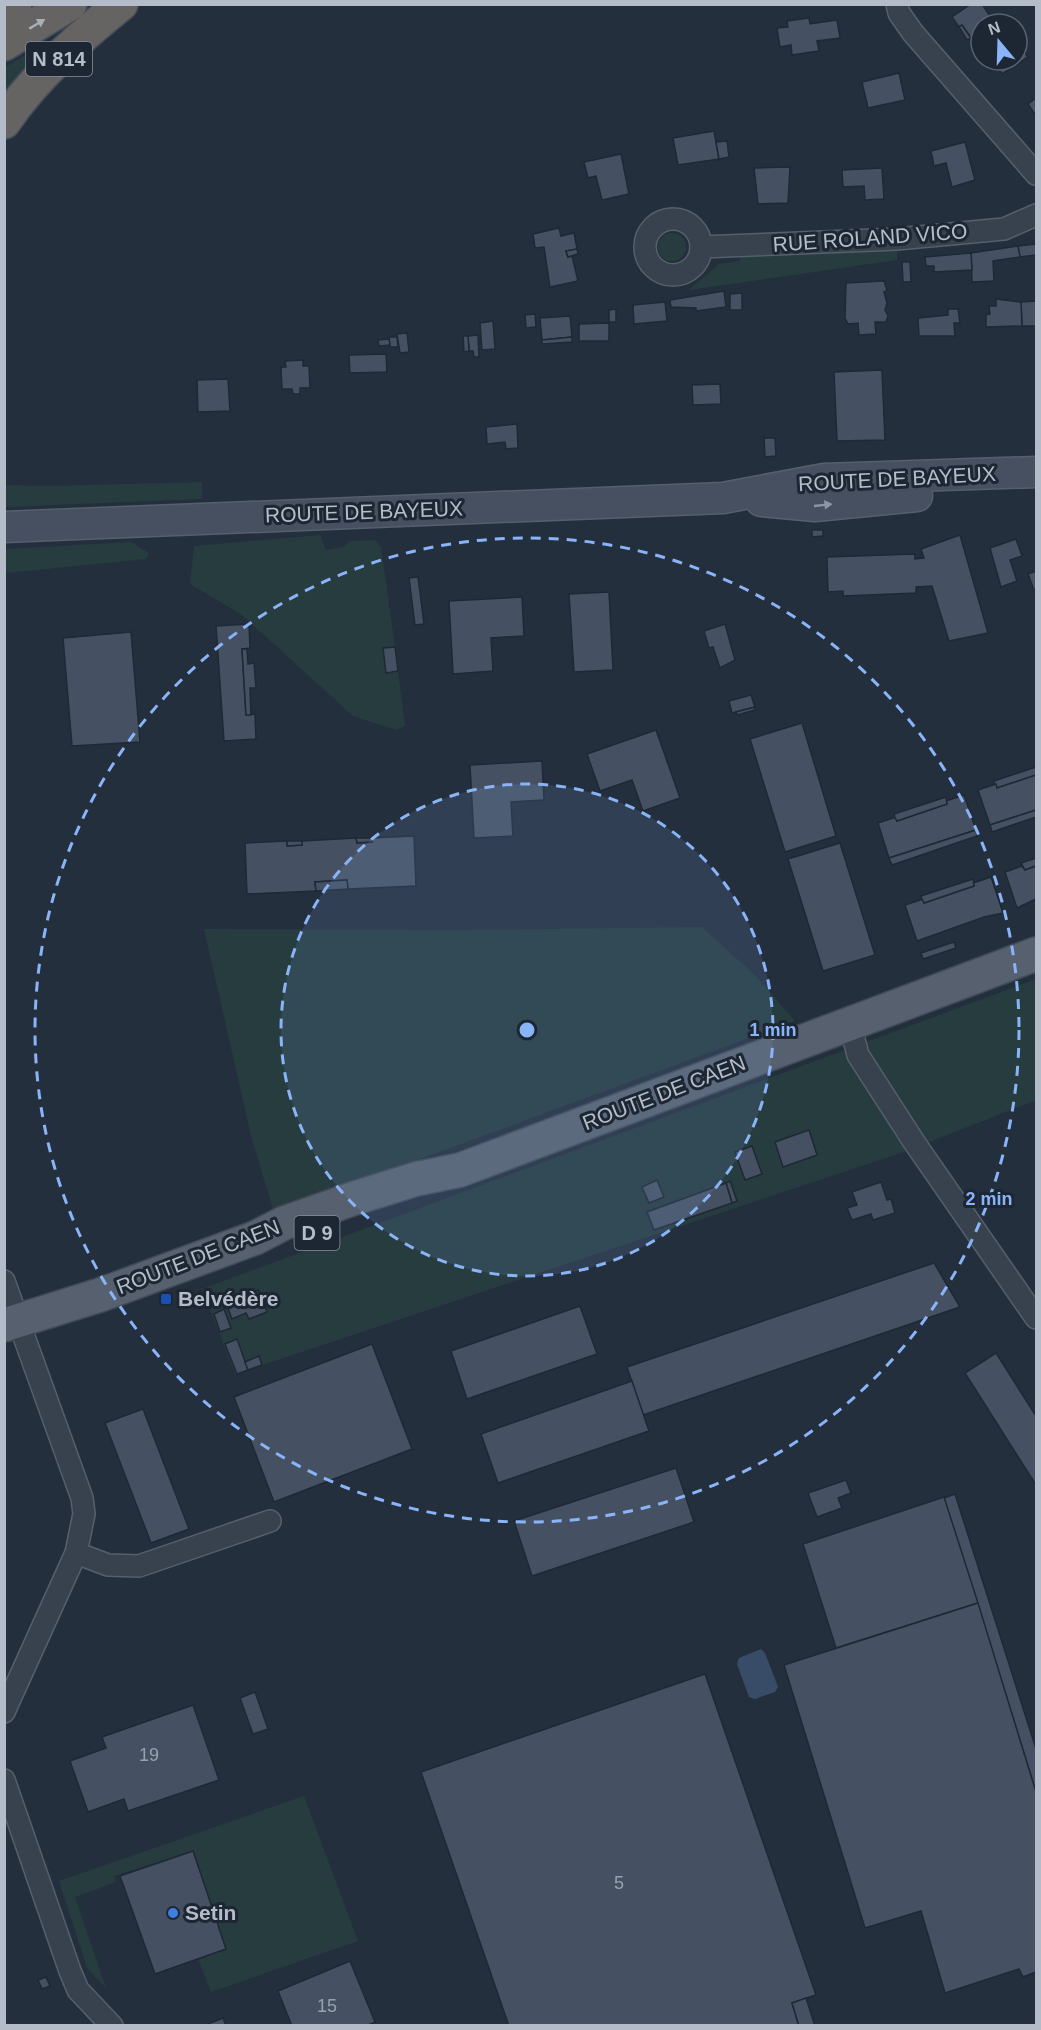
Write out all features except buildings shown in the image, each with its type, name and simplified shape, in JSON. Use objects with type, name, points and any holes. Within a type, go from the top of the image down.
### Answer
[{"type":"highway","points":[[4,10],[15,4]]},
{"type":"highway","points":[[4,44],[70,4]]},
{"type":"highway","name":"N 814","points":[[4,122],[28,92],[70,48],[122,4]]},
{"type":"main road","name":"ROUTE DE BAYEUX","points":[[723,498],[824,479],[1036,472]]},
{"type":"main road","name":"ROUTE DE BAYEUX","points":[[4,527],[723,498],[815,506],[885,497],[1036,492]]},
{"type":"main road","name":"ROUTE DE CAEN","points":[[13,1332],[57,1329],[363,1216],[421,1192],[460,1170],[1036,954]]},
{"type":"street","points":[[897,4],[899,13],[913,33],[1036,174]]},
{"type":"street","name":"RUE ROLAND VICO","points":[[701,247],[909,238],[1004,229],[1036,215]]},
{"type":"street","points":[[850,1024],[858,1055],[914,1142],[1028,1288],[1036,1318]]},
{"type":"street","points":[[4,1281],[13,1332],[82,1498],[84,1514],[76,1553],[4,1712]]},
{"type":"street","points":[[76,1553],[108,1565],[139,1566],[270,1521]]},
{"type":"street","points":[[4,1780],[78,1990],[112,2025]]},
{"type":"green space","points":[[41,46],[42,54],[5,91],[5,67]]},
{"type":"green space","points":[[672,233],[682,237],[686,247],[682,257],[672,261],[662,257],[658,247],[662,237]]},
{"type":"green space","points":[[897,248],[897,260],[689,290],[719,264],[740,261],[740,255]]},
{"type":"green space","points":[[202,482],[202,499],[5,507],[5,485]]},
{"type":"green space","points":[[320,535],[326,550],[344,547],[350,541],[375,540],[381,547],[395,647],[383,648],[387,673],[398,671],[405,726],[396,730],[353,716],[242,615],[190,584],[194,546]]},
{"type":"green space","points":[[131,542],[149,553],[146,559],[5,573],[5,549]]},
{"type":"green space","points":[[702,927],[755,975],[795,1021],[274,1213],[251,1136],[204,929],[457,930]]},
{"type":"green space","points":[[1036,979],[1036,1100],[904,1152],[235,1374],[202,1289]]},
{"type":"green space","points":[[304,1796],[358,1941],[211,1992],[198,1959],[226,1949],[192,1852],[114,1876],[116,1882],[75,1897],[106,1988],[87,1968],[59,1881]]},
{"type":"water","points":[[761,1649],[765,1653],[778,1687],[775,1692],[755,1699],[749,1697],[737,1664],[739,1658]]},
{"type":"place","name":"Belvédère","points":[[166,1299]]},
{"type":"place","name":"Setin","points":[[173,1913]]}]
